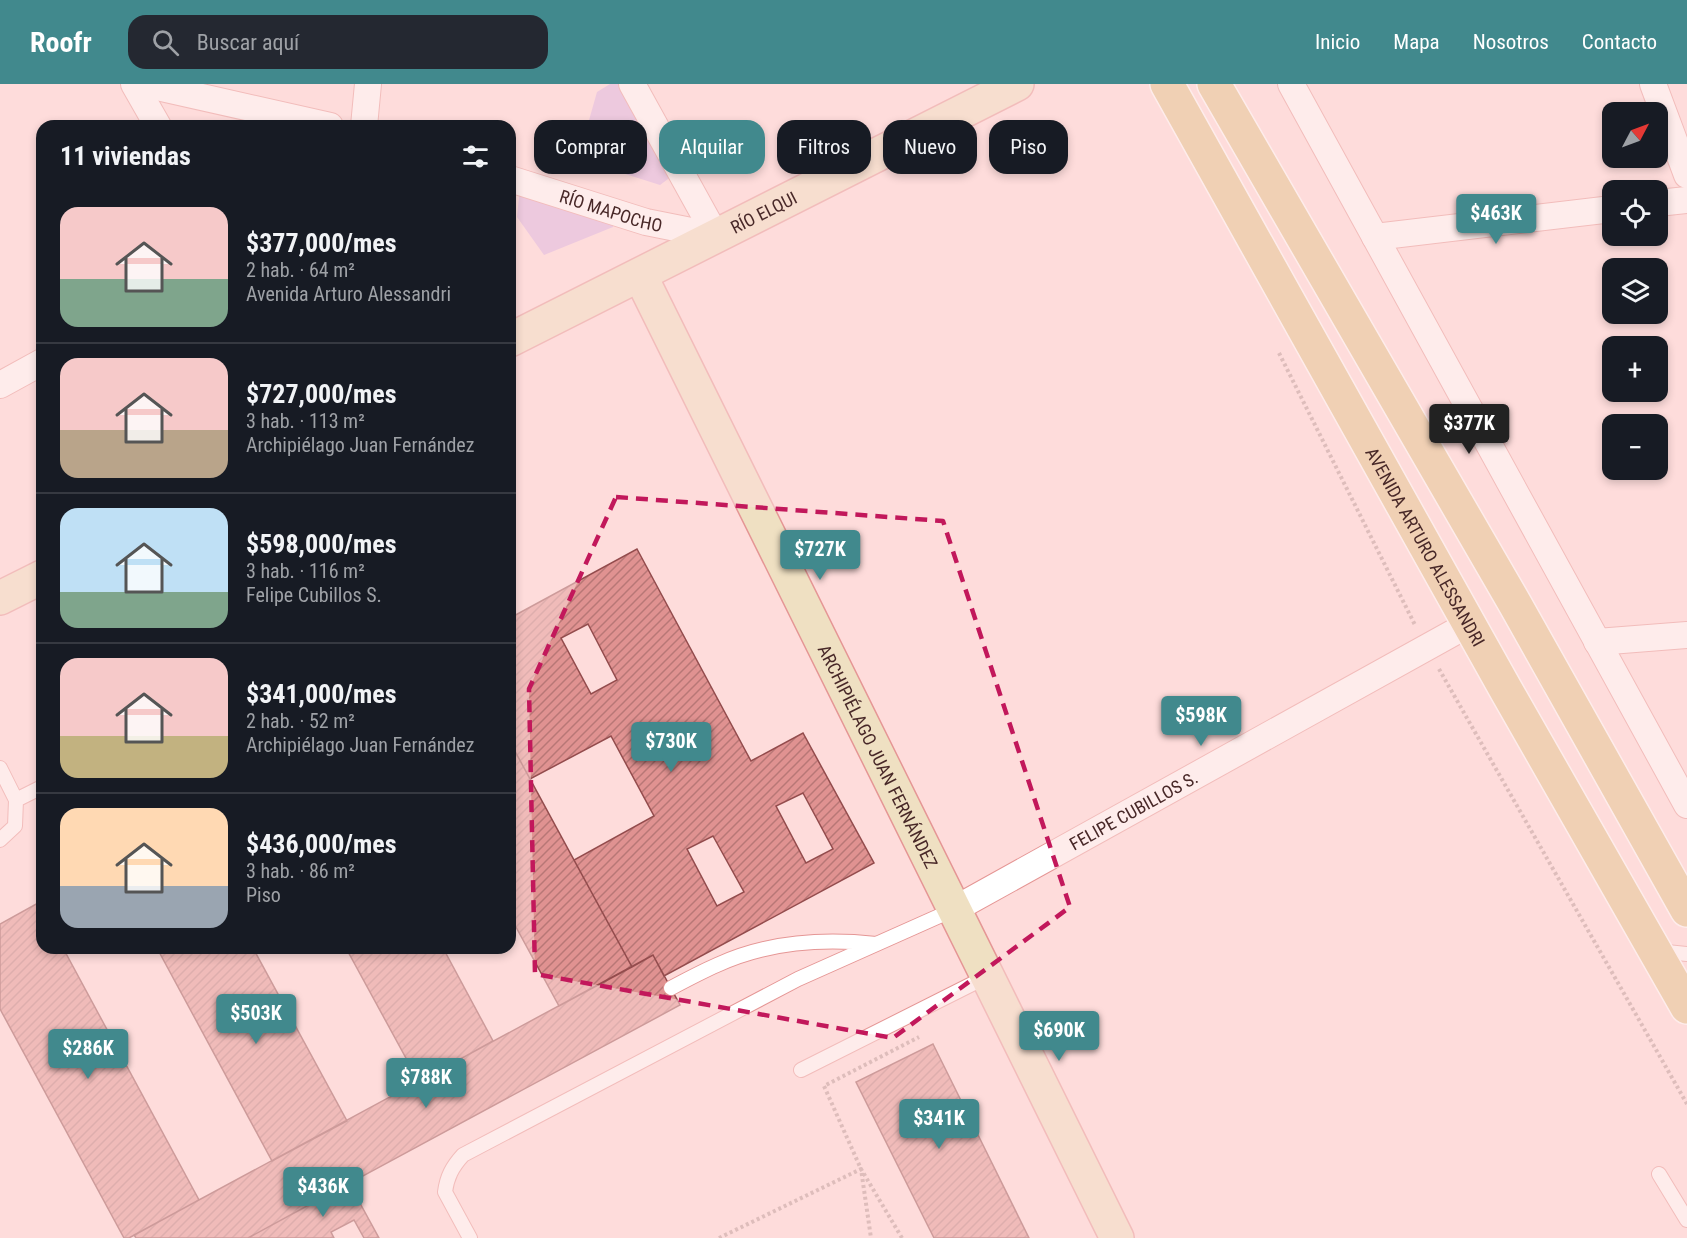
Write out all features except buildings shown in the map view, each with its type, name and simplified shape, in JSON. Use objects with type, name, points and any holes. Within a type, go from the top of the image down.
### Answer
[{"type":"main road","name":"AVENIDA ARTURO ALESSANDRI","points":[[1167,84],[1469,624],[1687,1007]]},
{"type":"main road","points":[[1214,84],[1515,604],[1687,910]]},
{"type":"street","points":[[134,84],[155,120]]},
{"type":"street","points":[[144,84],[303,120]]},
{"type":"street","points":[[365,120],[368,84]]},
{"type":"street","points":[[632,84],[716,236]]},
{"type":"street","name":"RÍO ELQUI","points":[[516,337],[1017,84]]},
{"type":"street","points":[[1291,84],[1687,805]]},
{"type":"street","points":[[1653,84],[1687,175]]},
{"type":"street","name":"RÍO MAPOCHO","points":[[516,182],[646,222],[716,236]]},
{"type":"street","points":[[1668,202],[1687,200]]},
{"type":"street","points":[[1375,237],[1602,210]]},
{"type":"street","name":"ARCHIPIÉLAGO JUAN FERNÁNDEZ","points":[[640,275],[1117,1238]]},
{"type":"street","points":[[0,385],[36,365]]},
{"type":"street","points":[[0,598],[36,580]]},
{"type":"street","name":"FELIPE CUBILLOS S.","points":[[955,909],[1469,624]]},
{"type":"street","points":[[1597,642],[1687,635]]},
{"type":"lane","points":[[0,768],[16,800],[15,826],[0,840]]},
{"type":"lane","points":[[16,800],[36,790]]},
{"type":"lane","points":[[470,1238],[445,1192],[449,1173],[463,1155],[798,979],[955,909]]},
{"type":"lane","points":[[671,988],[717,964],[767,948],[821,940],[876,944]]},
{"type":"lane","points":[[1655,951],[1687,954]]},
{"type":"lane","points":[[801,1070],[988,976]]},
{"type":"lane","points":[[1659,1174],[1687,1220]]},
{"type":"path","points":[[1277,349],[1426,646],[1687,1104]]},
{"type":"path","points":[[902,1238],[861,1169],[824,1086],[938,1027],[928,1006]]},
{"type":"path","points":[[719,1238],[861,1169]]},
{"type":"path","points":[[861,1169],[871,1238]]},
{"type":"highlighted area","points":[[616,497],[943,521],[1070,907],[893,1038],[535,974],[529,689]]},
{"type":"shaded area","points":[[610,84],[624,84],[643,120],[589,120],[597,92]]},
{"type":"shaded area","points":[[647,128],[659,151],[659,174],[671,174],[672,176],[660,185],[625,174],[647,174]]},
{"type":"shaded area","points":[[520,188],[615,218],[613,227],[544,255],[517,217]]}]
